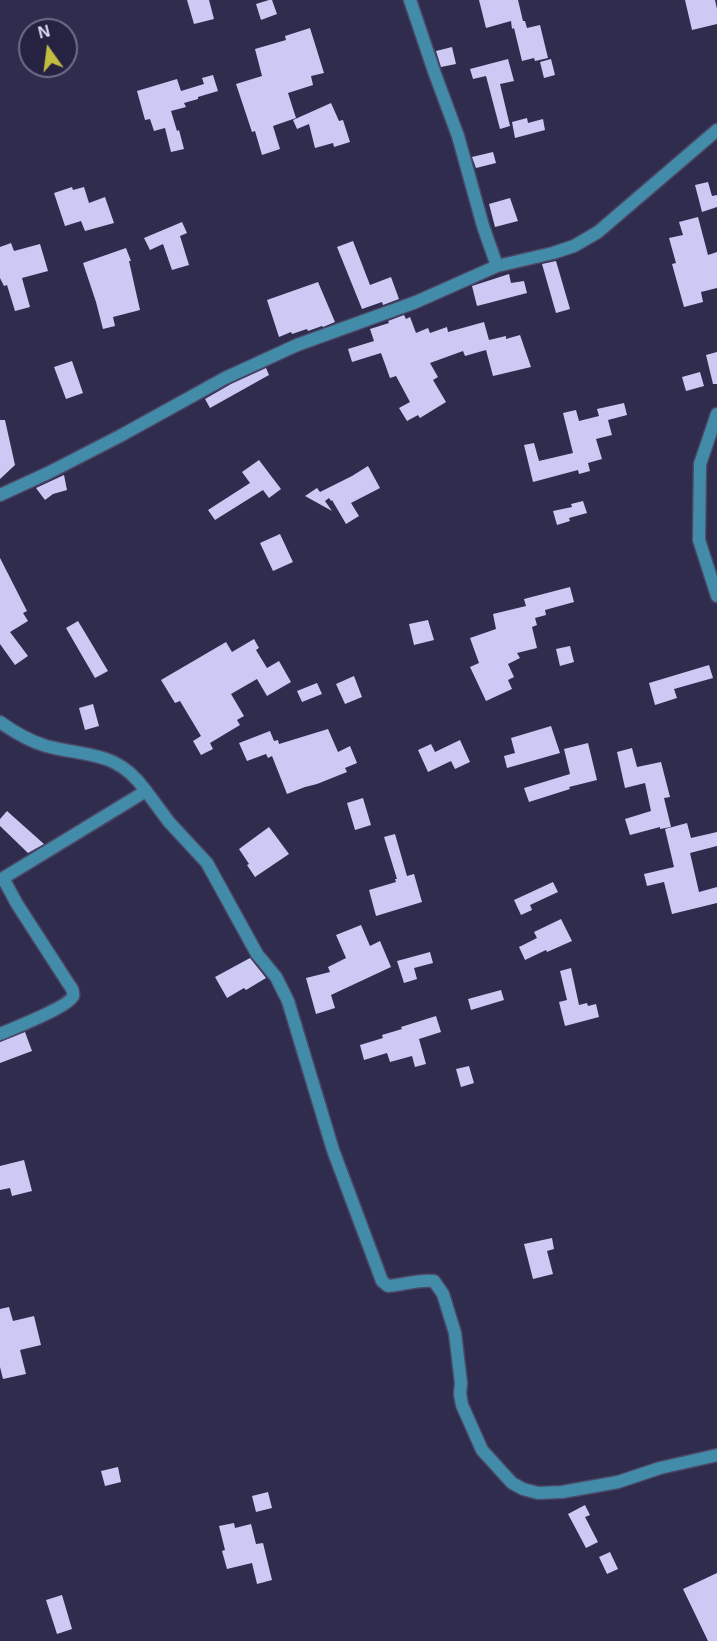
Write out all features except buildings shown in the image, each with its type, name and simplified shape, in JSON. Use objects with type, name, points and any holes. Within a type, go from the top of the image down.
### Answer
[{"type":"street","points":[[410,0],[458,136],[483,226],[497,266]]},
{"type":"street","points":[[0,495],[120,436],[225,378],[297,345],[416,302],[497,266],[574,246],[598,232],[717,130]]},
{"type":"street","points":[[717,414],[700,464],[699,540],[717,596]]},
{"type":"street","points":[[0,722],[27,739],[45,746],[108,759],[128,771],[137,779],[169,822],[207,863],[257,954],[276,977],[288,1001],[333,1150],[382,1281],[388,1286],[400,1286],[422,1280],[434,1281],[443,1294],[455,1333],[462,1405],[482,1450],[512,1483],[538,1493],[562,1492],[618,1482],[660,1468],[717,1455]]},
{"type":"street","points":[[0,1035],[59,1008],[72,999],[73,994],[1,879],[146,791]]}]
